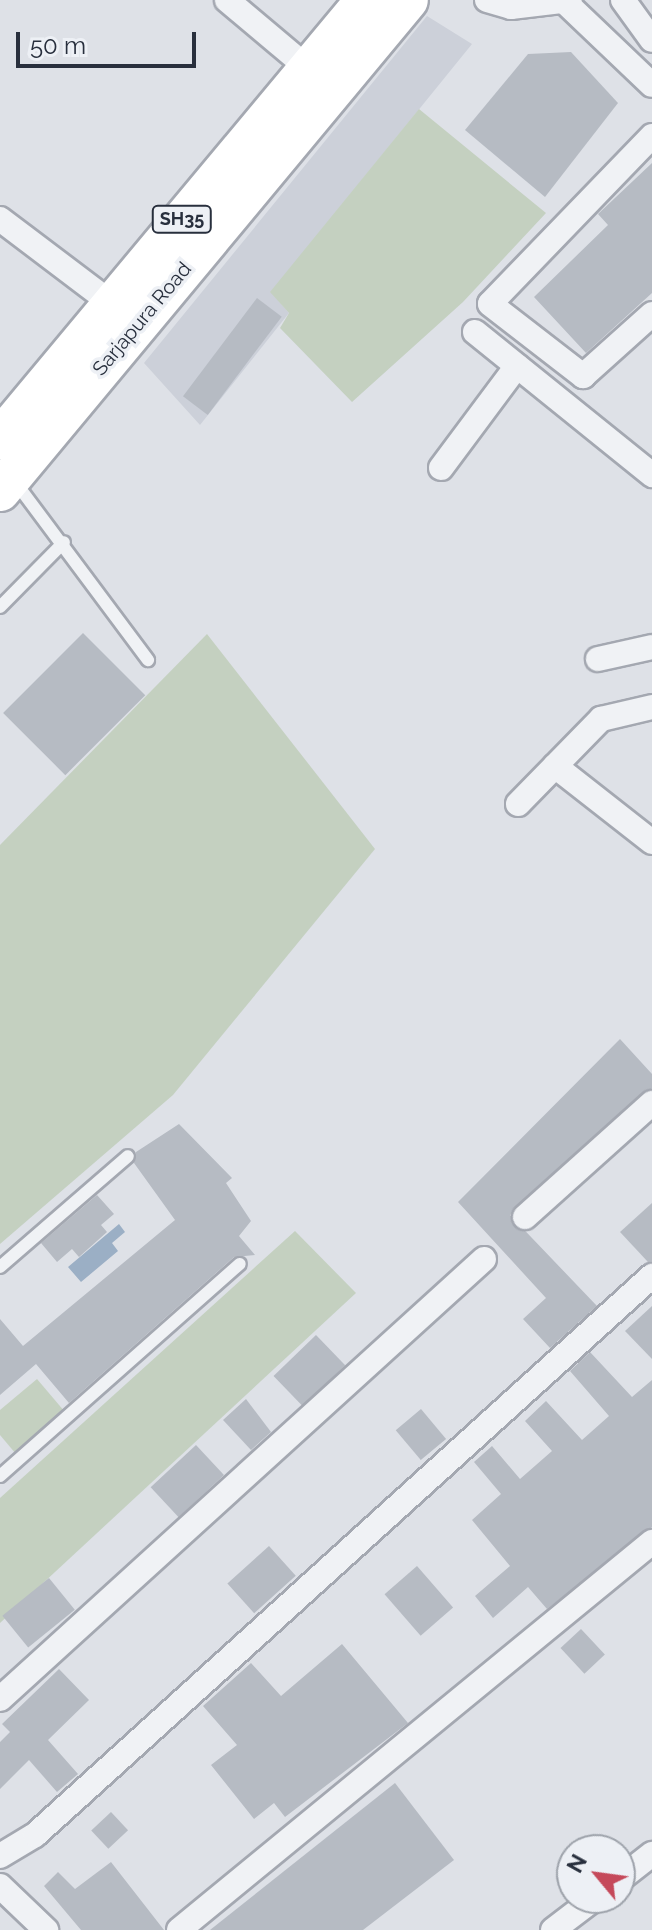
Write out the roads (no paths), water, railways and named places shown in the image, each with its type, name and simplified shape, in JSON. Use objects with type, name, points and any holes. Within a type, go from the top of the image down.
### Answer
[{"type":"main road","name":"Sarjapura Road","points":[[0,439],[366,0]]},
{"type":"main road","name":"Sarjapura Road","points":[[6,484],[408,0]]},
{"type":"street","points":[[227,0],[309,69]]},
{"type":"street","points":[[487,0],[568,2],[652,85]]},
{"type":"street","points":[[623,0],[652,40]]},
{"type":"street","points":[[650,143],[490,304],[583,376],[652,314]]},
{"type":"street","points":[[0,219],[111,303]]},
{"type":"street","points":[[475,332],[652,475]]},
{"type":"street","points":[[441,468],[517,366]]},
{"type":"street","points":[[598,659],[652,647]]},
{"type":"street","points":[[518,804],[601,719],[652,707]]},
{"type":"street","points":[[555,766],[652,842]]},
{"type":"street","points":[[525,1217],[652,1103]]},
{"type":"street","points":[[0,1699],[484,1259]]},
{"type":"street","points":[[0,1856],[35,1835],[652,1276]]},
{"type":"street","points":[[179,1930],[652,1542]]},
{"type":"street","points":[[636,1866],[652,1854]]},
{"type":"street","points":[[0,1886],[46,1930]]},
{"type":"street","points":[[553,1930],[574,1914]]},
{"type":"lane","points":[[6,484],[64,542],[148,660]]},
{"type":"lane","points":[[0,607],[64,542]]},
{"type":"lane","points":[[0,1267],[128,1156]]},
{"type":"lane","points":[[0,1476],[240,1264]]},
{"type":"water","points":[[119,1224],[125,1232],[112,1243],[118,1251],[81,1282],[68,1267]]}]
